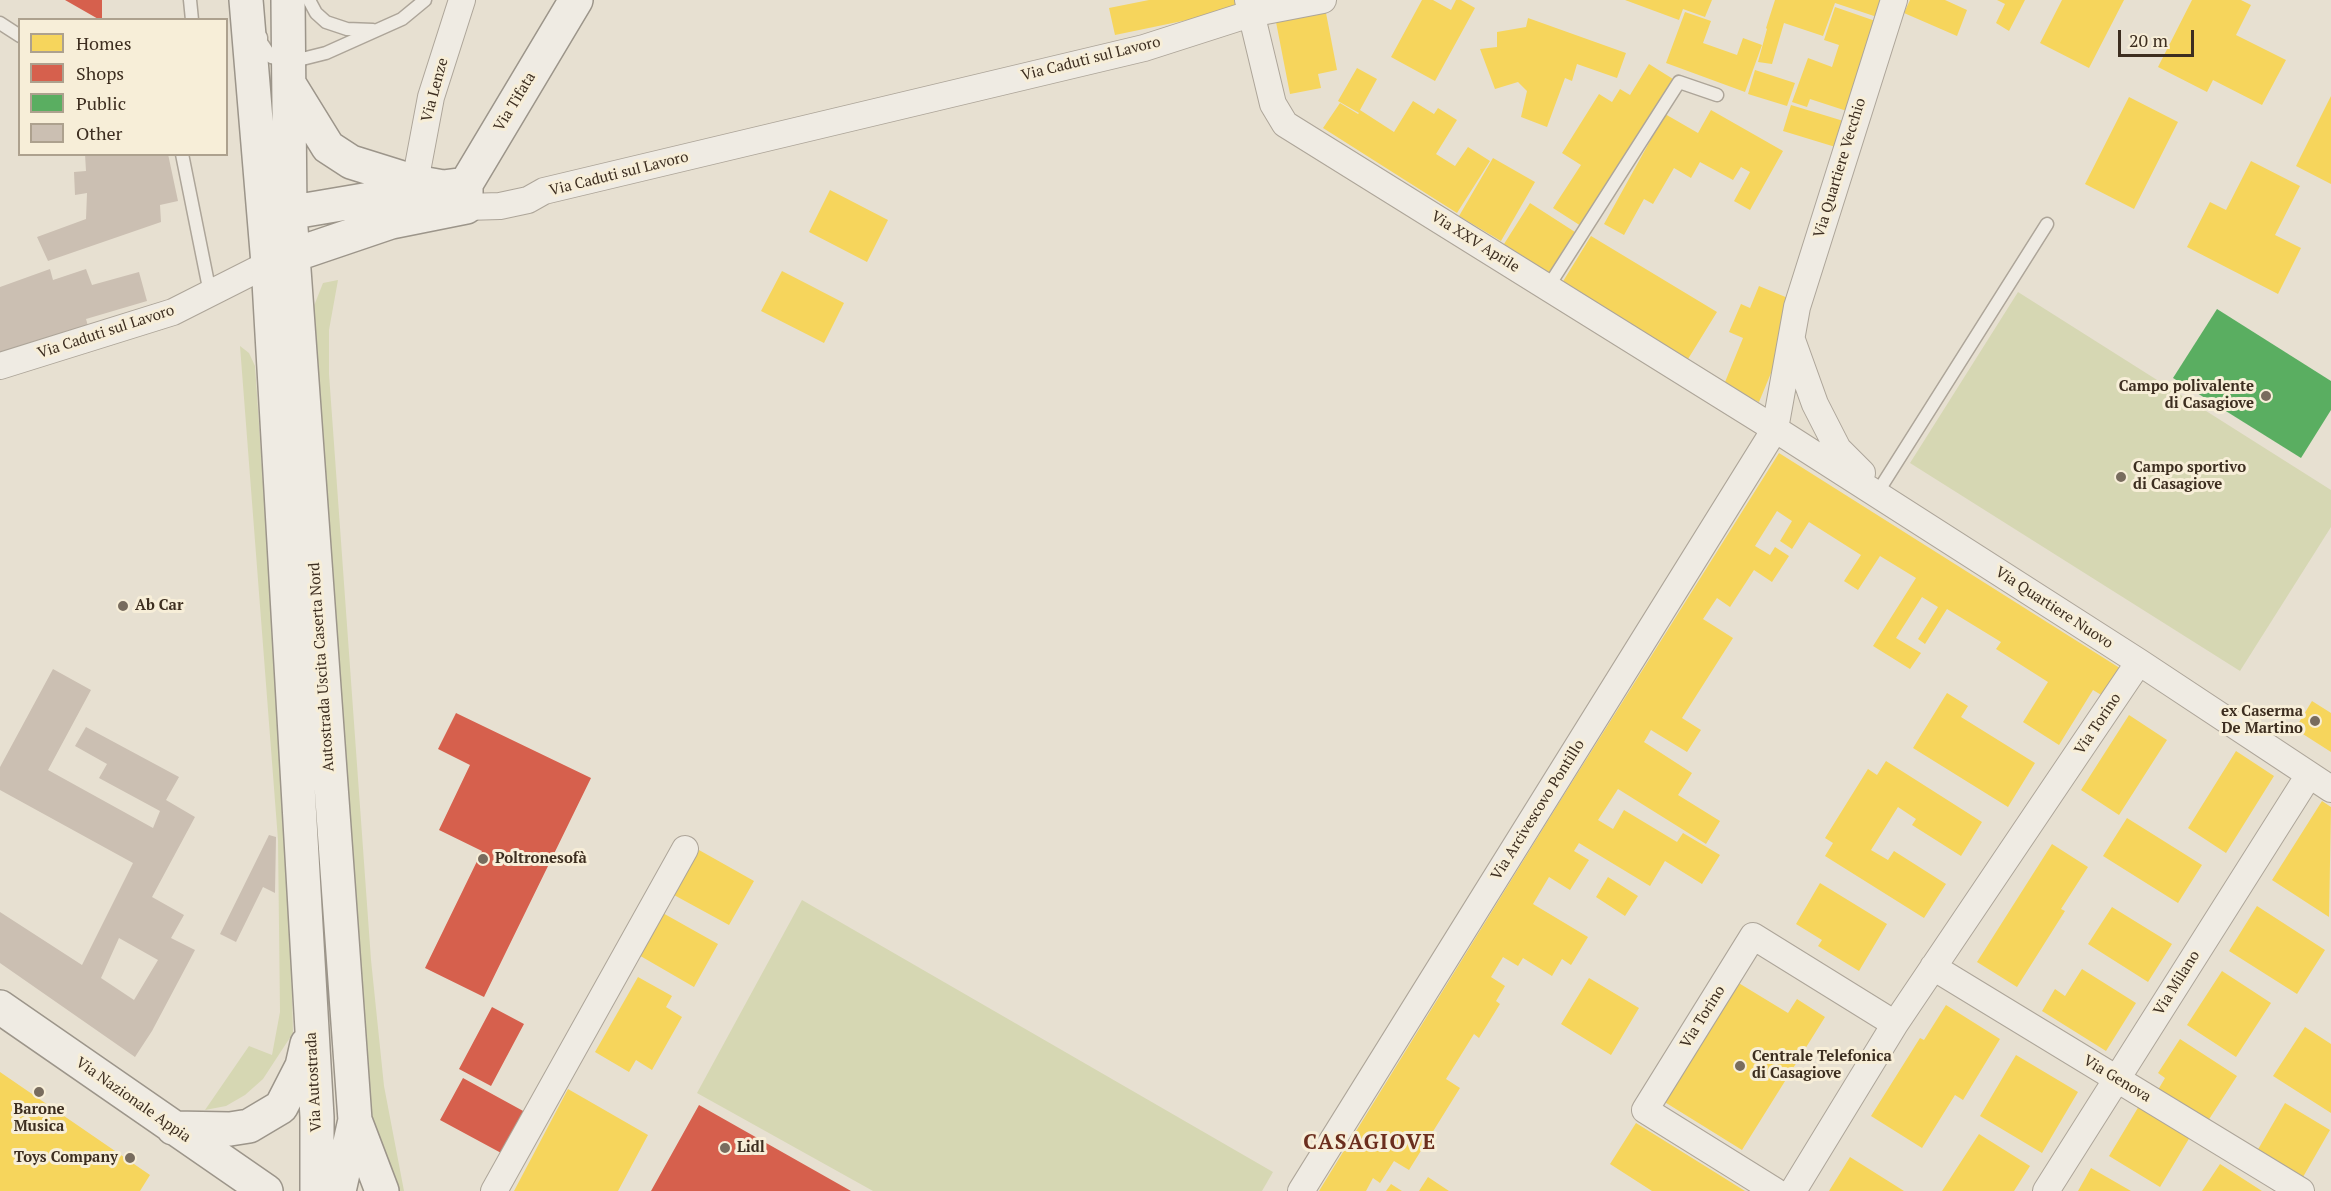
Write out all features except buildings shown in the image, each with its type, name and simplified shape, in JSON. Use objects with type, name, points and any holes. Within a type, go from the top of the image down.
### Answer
[{"type":"main road","name":"Autostrada Uscita Caserta Nord","points":[[288,0],[290,74],[280,233],[312,1024]]},
{"type":"main road","name":"Via Tifata","points":[[428,197],[576,0]]},
{"type":"main road","points":[[253,11],[252,78],[263,95],[270,203],[280,233],[428,197]]},
{"type":"main road","name":"Autostrada Uscita Caserta Nord","points":[[290,74],[328,147],[351,162],[428,197]]},
{"type":"main road","name":"Via Caduti sul Lavoro","points":[[280,233],[324,245],[428,197]]},
{"type":"main road","name":"Autostrada Uscita Caserta Nord","points":[[280,233],[355,1120]]},
{"type":"main road","name":"Via Nazionale Appia","points":[[0,1007],[266,1191]]},
{"type":"main road","name":"Via Autostrada","points":[[173,1128],[230,1129],[249,1126],[281,1107],[302,1066],[312,1024]]},
{"type":"main road","name":"Via Autostrada","points":[[312,1024],[317,1117],[317,1191]]},
{"type":"main road","points":[[339,1191],[355,1120]]},
{"type":"main road","points":[[355,1120],[382,1191]]},
{"type":"street","name":"Via Lenze","points":[[428,197],[431,97],[462,0]]},
{"type":"street","name":"Via Caduti sul Lavoro","points":[[428,197],[500,206],[528,200],[544,191],[1144,48],[1249,7],[1323,0]]},
{"type":"street","name":"Via Quartiere Vecchio","points":[[1775,429],[1797,307],[1894,0]]},
{"type":"street","name":"Via XXV Aprile","points":[[1249,7],[1272,104],[1285,123],[1775,429]]},
{"type":"street","name":"Via Caduti sul Lavoro","points":[[0,366],[173,312],[210,293],[280,233]]},
{"type":"street","points":[[1791,338],[1815,404],[1838,449],[1887,499]]},
{"type":"street","name":"Via Quartiere Nuovo","points":[[1775,429],[2139,662],[2331,789]]},
{"type":"street","name":"Via Arcivescovo Pontillo","points":[[1301,1191],[1775,429]]},
{"type":"street","name":"Via Torino","points":[[1792,1191],[1895,1024],[2139,662]]},
{"type":"street","name":"Via Milano","points":[[2046,1191],[2309,775]]},
{"type":"street","points":[[494,1191],[685,849]]},
{"type":"street","name":"Via Torino","points":[[1775,1191],[1645,1110],[1753,936],[1895,1024]]},
{"type":"street","name":"Via Genova","points":[[1933,967],[2301,1191]]},
{"type":"lane","points":[[190,0],[192,18]]},
{"type":"lane","points":[[309,0],[316,13],[326,22],[347,29],[377,31]]},
{"type":"lane","points":[[253,11],[261,42],[271,57],[290,74],[326,53],[402,19],[424,0]]},
{"type":"lane","points":[[0,23],[18,35]]},
{"type":"lane","points":[[1548,287],[1679,82],[1717,96]]},
{"type":"lane","points":[[182,156],[210,293]]},
{"type":"lane","points":[[1887,499],[2047,224]]},
{"type":"green space","points":[[338,280],[329,330],[329,374],[371,960],[384,1086],[404,1191],[391,1191],[369,1112],[308,321],[323,283]]},
{"type":"green space","name":"Campo sportivo di Casagiove","points":[[2018,292],[2331,490],[2331,527],[2240,671],[1910,463]]},
{"type":"green space","points":[[240,346],[249,353],[255,366],[288,843],[293,1033],[263,1079],[245,1095],[226,1106],[205,1110],[249,1046],[272,1055],[280,1012],[278,840]]},
{"type":"green space","points":[[802,900],[1273,1172],[1262,1191],[873,1191],[697,1093]]},
{"type":"place","name":"Campo polivalente di Casagiove","points":[[2266,396]]},
{"type":"place","name":"Campo sportivo di Casagiove","points":[[2121,477]]},
{"type":"place","name":"Ab Car","points":[[123,606]]},
{"type":"place","name":"ex Caserma De Martino","points":[[2315,721]]},
{"type":"place","name":"Poltronesofà","points":[[483,859]]},
{"type":"place","name":"Centrale Telefonica di Casagiove","points":[[1740,1066]]},
{"type":"place","name":"Barone Musica","points":[[39,1092]]},
{"type":"place","name":"Lidl","points":[[725,1148]]},
{"type":"place","name":"Toys Company","points":[[130,1158]]},
{"type":"district","name":"CASAGIOVE","points":[[1370,1143]]}]
